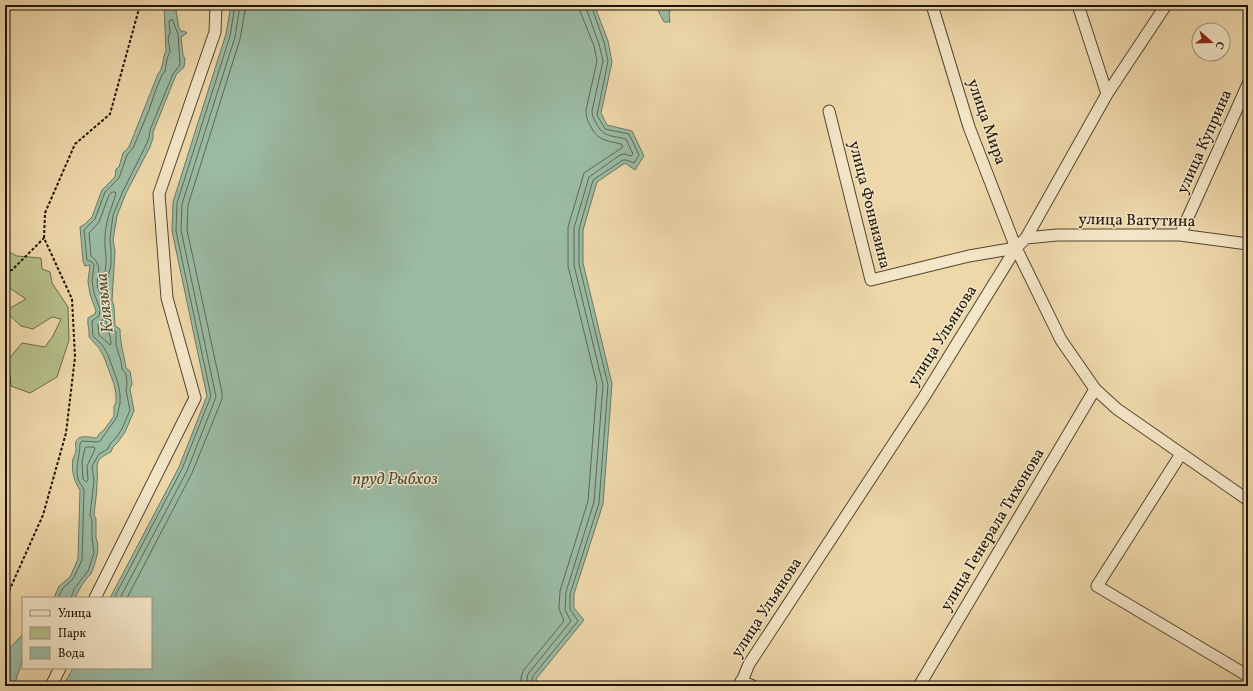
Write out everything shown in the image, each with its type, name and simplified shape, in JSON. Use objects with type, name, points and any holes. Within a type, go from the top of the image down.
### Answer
[{"type":"street","points":[[96,597],[195,398],[166,298],[159,194],[215,32],[216,5]]},
{"type":"street","name":"улица Мира","points":[[932,5],[969,127],[1016,248],[1061,340],[1095,389],[1117,409],[1248,500]]},
{"type":"street","points":[[1078,5],[1107,94]]},
{"type":"street","name":"улица Ульянова","points":[[740,683],[749,664],[924,397],[1016,248],[1026,238],[1107,94],[1166,5]]},
{"type":"street","name":"улица Куприна","points":[[1180,235],[1248,84]]},
{"type":"street","name":"улица Фонвизина","points":[[829,111],[870,280],[969,256],[1016,248]]},
{"type":"street","name":"улица Ватутина","points":[[1026,238],[1058,235],[1180,235],[1248,244]]},
{"type":"street","name":"улица Генерала Тихонова","points":[[918,686],[1095,389]]},
{"type":"street","points":[[1181,454],[1097,586],[1248,676]]},
{"type":"street","points":[[51,686],[60,669]]},
{"type":"street","points":[[740,683],[753,686]]},
{"type":"path","points":[[5,600],[43,515],[66,433],[75,357],[72,299],[44,238],[45,214],[75,144],[110,114],[140,5]]},
{"type":"path","points":[[5,271],[12,270],[44,238]]},
{"type":"green space","points":[[5,211],[8,215],[7,251],[17,256],[41,258],[42,269],[50,272],[52,283],[68,307],[69,340],[57,377],[30,393],[11,386],[8,360],[22,343],[45,347],[53,336],[61,319],[52,317],[33,329],[21,326],[5,311],[26,299],[5,285]]},
{"type":"water","name":"Клязьма","points":[[164,5],[175,5],[179,28],[181,31],[187,33],[181,37],[183,55],[185,59],[184,67],[176,75],[153,132],[150,147],[126,193],[117,216],[113,240],[115,251],[112,301],[114,306],[115,326],[120,329],[121,344],[126,368],[130,371],[132,384],[130,389],[134,411],[125,432],[113,447],[111,452],[101,458],[97,464],[97,491],[94,515],[96,519],[98,551],[91,574],[86,579],[76,597],[54,597],[59,586],[70,577],[78,559],[80,490],[76,483],[72,467],[76,451],[76,442],[77,439],[81,437],[97,438],[114,416],[114,407],[116,402],[114,384],[104,357],[99,348],[89,337],[88,318],[95,314],[96,311],[90,294],[88,281],[90,265],[85,266],[83,261],[80,227],[92,217],[102,190],[115,177],[116,169],[119,167],[123,153],[129,147],[161,69],[166,51]]},
{"type":"water","name":"пруд Рыбхоз","points":[[231,5],[593,5],[595,7],[608,41],[612,62],[601,113],[607,125],[632,131],[644,156],[635,170],[625,163],[597,182],[583,230],[583,263],[612,384],[603,504],[574,594],[574,608],[584,620],[536,679],[538,686],[63,686],[72,669],[152,669],[152,597],[111,597],[179,467],[207,396],[172,231],[173,202],[226,34]]},
{"type":"water","points":[[655,5],[670,5],[670,22],[664,22]]},
{"type":"water","points":[[22,635],[22,661],[14,686],[5,686],[5,653]]}]
